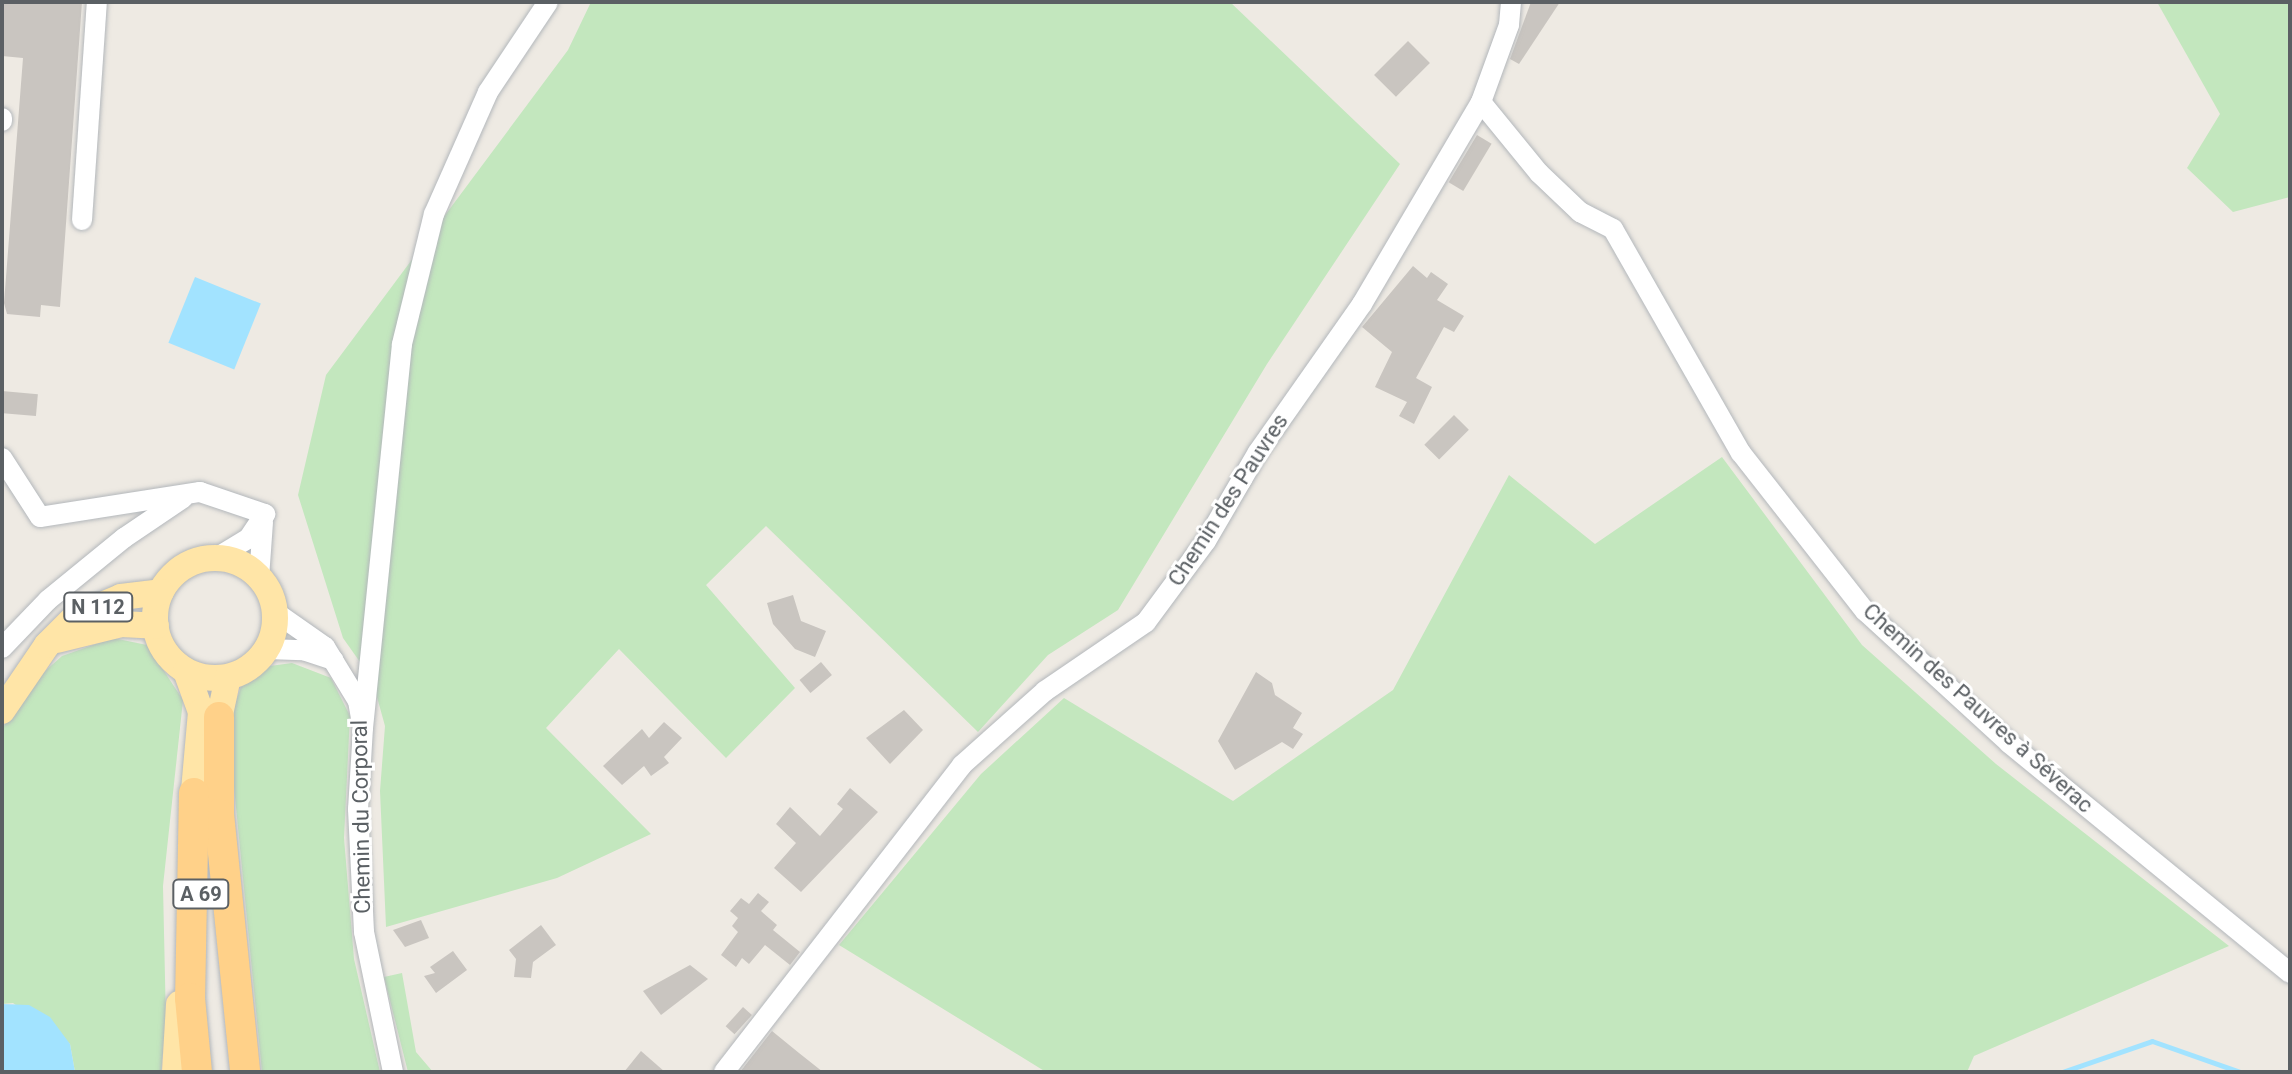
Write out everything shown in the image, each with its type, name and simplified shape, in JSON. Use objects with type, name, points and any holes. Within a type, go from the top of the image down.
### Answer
[{"type":"highway","points":[[219,717],[219,814],[245,1072]]},
{"type":"highway","name":"A 69","points":[[194,793],[190,998],[197,1072]]},
{"type":"main road","points":[[186,671],[228,677],[250,667],[267,649],[275,612],[259,578],[235,562],[216,558],[184,567],[161,592],[156,626],[169,657],[186,671],[201,712],[194,793]]},
{"type":"main road","name":"N 112","points":[[2,711],[47,645],[76,616],[121,597],[161,592]]},
{"type":"main road","name":"N 112","points":[[47,645],[121,624],[156,626]]},
{"type":"main road","points":[[219,717],[228,677]]},
{"type":"main road","name":"A 69","points":[[210,1072],[200,908],[206,800],[219,717]]},
{"type":"main road","name":"A 69","points":[[175,1072],[181,913],[194,793]]},
{"type":"street","points":[[82,220],[97,2]]},
{"type":"street","points":[[363,728],[402,344],[434,214],[488,92],[548,2]]},
{"type":"street","name":"Chemin des Pauvres","points":[[724,1072],[962,765],[1045,691],[1146,622],[1206,541],[1258,452],[1362,304],[1481,102],[1509,25],[1511,2]]},
{"type":"street","name":"Chemin des Pauvres à Séverac","points":[[1481,102],[1539,173],[1580,212],[1613,229],[1741,453],[1865,611],[2009,743],[2290,973]]},
{"type":"street","points":[[2,458],[40,517],[200,492],[265,514]]},
{"type":"street","points":[[2,648],[81,573],[189,494]]},
{"type":"street","points":[[216,558],[248,539],[265,514]]},
{"type":"street","points":[[259,578],[258,542],[265,514]]},
{"type":"street","name":"Chemin du Corporal","points":[[275,612],[310,632],[336,661],[358,701],[363,728],[359,883],[369,971],[393,1072]]},
{"type":"street","points":[[267,649],[303,650],[336,661]]},
{"type":"green space","points":[[591,2],[1230,2],[1400,164],[1267,364],[1118,610],[1048,655],[978,732],[766,526],[706,585],[795,688],[726,758],[619,649],[546,728],[651,834],[557,878],[386,927],[380,791],[385,726],[372,679],[343,638],[298,495],[326,375],[568,50]]},
{"type":"green space","points":[[2157,2],[2290,2],[2290,197],[2233,212],[2187,168],[2220,114]]},
{"type":"green space","points":[[1722,457],[1862,645],[1996,764],[2229,946],[1974,1056],[1967,1072],[1046,1072],[839,945],[981,774],[1064,698],[1233,801],[1393,690],[1509,475],[1595,544]]},
{"type":"green space","points":[[113,638],[147,645],[183,700],[163,886],[166,1023],[161,1072],[75,1072],[70,1044],[13,1003],[2,1004],[2,729],[34,681],[62,656]]},
{"type":"green space","points":[[292,663],[331,678],[350,716],[344,838],[354,959],[380,1072],[262,1072],[234,787],[230,785],[234,707],[241,687],[270,666]]},
{"type":"green space","points":[[402,973],[416,1052],[433,1072],[408,1072],[384,977]]},
{"type":"water","points":[[195,277],[261,304],[234,369],[168,343]]},
{"type":"water","points":[[2,1004],[29,1005],[50,1017],[70,1044],[75,1072],[2,1072]]},
{"type":"building","points":[[2,2],[82,2],[60,307],[41,305],[40,317],[7,314],[4,303],[23,58],[2,56]]},
{"type":"building","points":[[1531,2],[1560,2],[1519,64],[1510,59]]},
{"type":"building","points":[[1408,41],[1430,63],[1396,97],[1374,75]]},
{"type":"building","points":[[1477,135],[1492,144],[1463,191],[1449,182]]},
{"type":"building","points":[[1413,266],[1427,278],[1431,272],[1448,284],[1437,300],[1464,316],[1454,332],[1444,327],[1416,378],[1432,387],[1414,424],[1399,416],[1407,402],[1375,387],[1392,352],[1362,327]]},
{"type":"building","points":[[2,391],[38,394],[36,416],[2,413]]},
{"type":"building","points":[[1454,415],[1469,430],[1439,460],[1424,445]]},
{"type":"building","points":[[793,595],[801,621],[826,631],[815,657],[795,649],[773,624],[767,603]]},
{"type":"building","points":[[821,662],[832,675],[810,693],[800,680]]},
{"type":"building","points":[[1256,672],[1272,683],[1275,695],[1302,713],[1293,728],[1303,734],[1293,749],[1282,742],[1235,770],[1218,741]]},
{"type":"building","points":[[904,710],[923,730],[890,764],[866,738]]},
{"type":"building","points":[[664,722],[682,738],[664,757],[669,763],[651,776],[644,766],[622,785],[603,766],[642,729],[649,738]]},
{"type":"building","points":[[850,788],[878,812],[801,892],[774,868],[796,843],[776,824],[790,807],[820,836],[843,809],[837,804]]},
{"type":"building","points":[[758,893],[769,902],[761,911],[777,925],[773,930],[800,952],[790,965],[765,945],[749,964],[742,958],[736,967],[721,955],[738,932],[732,926],[738,918],[730,911],[741,898],[749,904]]},
{"type":"building","points":[[421,920],[429,938],[405,947],[393,930]]},
{"type":"building","points":[[541,925],[556,945],[533,962],[531,978],[514,977],[516,959],[509,950]]},
{"type":"building","points":[[453,951],[467,970],[436,993],[424,976],[435,973],[430,967]]},
{"type":"building","points":[[690,965],[708,979],[661,1015],[643,991]]},
{"type":"building","points":[[743,1007],[752,1015],[735,1034],[726,1026]]},
{"type":"building","points":[[772,1031],[799,1053],[823,1072],[740,1072]]},
{"type":"building","points":[[641,1051],[665,1072],[624,1072]]},
{"type":"waterway","points":[[2062,1072],[2152,1041],[2240,1072]]}]
